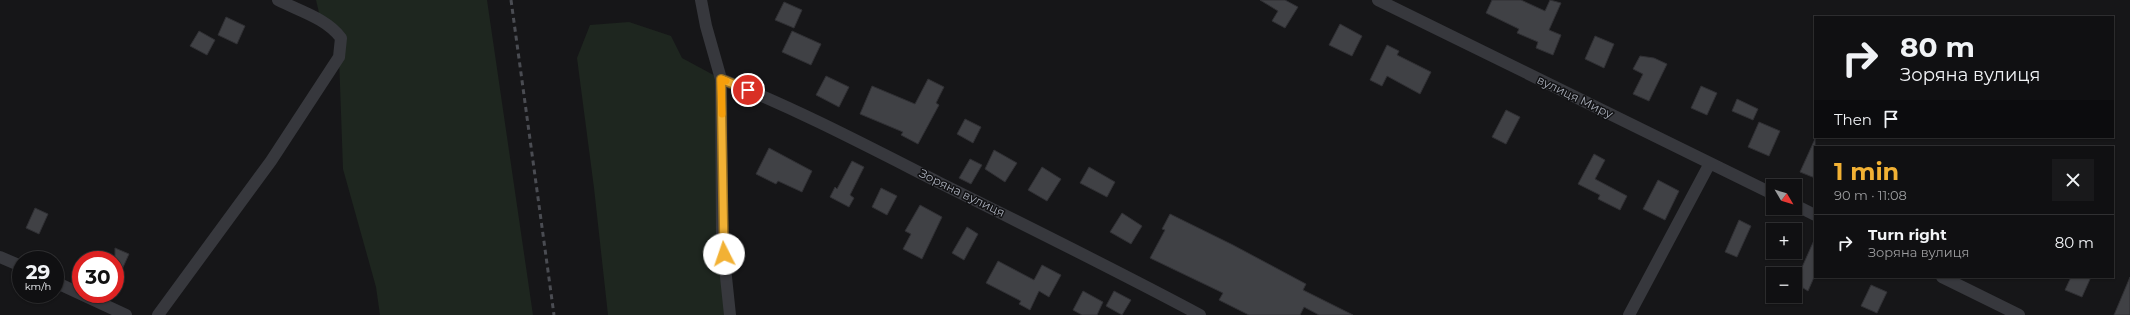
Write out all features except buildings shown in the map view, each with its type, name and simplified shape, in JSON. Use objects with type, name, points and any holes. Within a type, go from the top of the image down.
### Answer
[{"type":"street","points":[[158,315],[271,161],[339,57],[341,38],[334,29],[321,20],[278,0]]},
{"type":"street","points":[[702,0],[706,26],[721,79],[722,239],[730,315]]},
{"type":"street","name":"вулиця Миру","points":[[1378,0],[1766,191]]},
{"type":"street","name":"Зоряна вулиця","points":[[721,79],[775,100],[837,130],[1125,274],[1200,315]]},
{"type":"street","points":[[1628,315],[1710,163]]},
{"type":"street","points":[[1802,208],[1814,214]]},
{"type":"street","points":[[0,256],[12,262]]},
{"type":"street","points":[[1944,278],[2019,315]]},
{"type":"street","points":[[64,286],[126,315]]},
{"type":"shaded area","points":[[316,0],[487,0],[533,315],[380,315],[376,287],[343,169],[339,57],[341,38],[321,21]]},
{"type":"shaded area","points":[[629,22],[671,36],[682,58],[721,79],[730,315],[608,315],[594,188],[577,58],[590,25]]},
{"type":"railway","points":[[511,0],[554,315]]},
{"type":"slow traffic","points":[[722,114],[721,79],[726,81]]},
{"type":"route","points":[[724,254],[722,239],[721,79],[748,90]]}]
